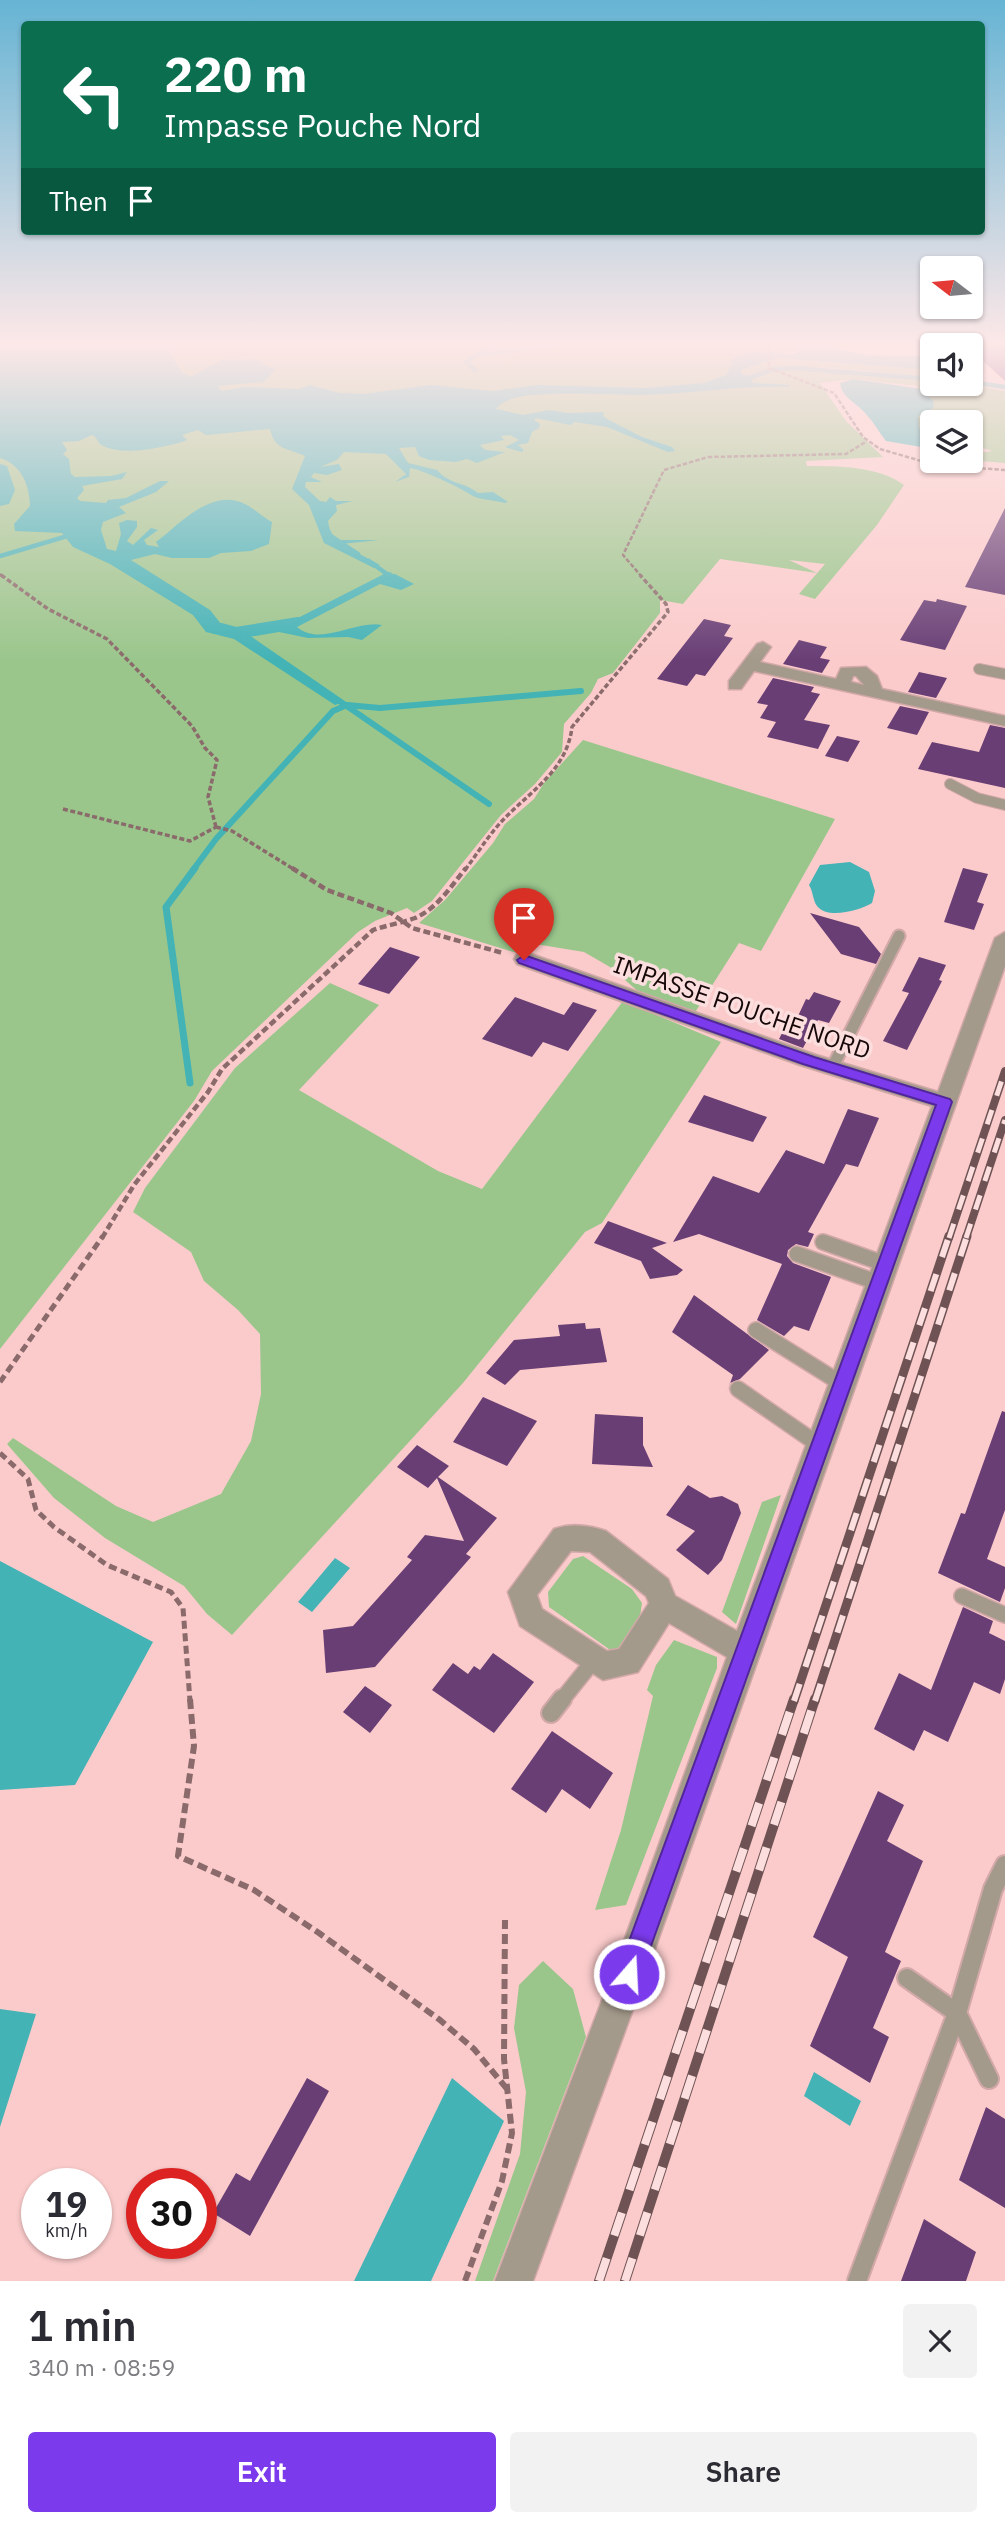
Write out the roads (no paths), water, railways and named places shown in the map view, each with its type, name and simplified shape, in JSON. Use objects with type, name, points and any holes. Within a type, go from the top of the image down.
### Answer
[{"type":"street","points":[[735,685],[763,648]]},
{"type":"street","points":[[750,665],[1005,721]]},
{"type":"street","points":[[514,2281],[629,1974],[1005,938]]},
{"type":"street","name":"IMPASSE POUCHE NORD","points":[[524,960],[832,1068],[945,1102]]},
{"type":"street","points":[[664,1605],[628,1662],[603,1666],[530,1617],[522,1592],[564,1538],[596,1541],[658,1588],[664,1605],[744,1651]]},
{"type":"lane","points":[[979,668],[1005,674]]},
{"type":"lane","points":[[950,784],[977,798],[1005,805]]},
{"type":"lane","points":[[832,1068],[900,936]]},
{"type":"lane","points":[[823,1242],[882,1273]]},
{"type":"lane","points":[[797,1254],[882,1273]]},
{"type":"lane","points":[[756,1330],[842,1384]]},
{"type":"lane","points":[[738,1389],[819,1445]]},
{"type":"lane","points":[[962,1596],[1005,1615]]},
{"type":"lane","points":[[551,1713],[594,1660]]},
{"type":"lane","points":[[857,2281],[957,2013],[993,1889],[1005,1865]]},
{"type":"lane","points":[[907,1978],[957,2013],[989,2078]]},
{"type":"water","points":[[0,448],[66,448],[63,454],[69,459],[71,474],[75,477],[111,476],[127,472],[122,479],[82,486],[84,490],[77,498],[80,501],[106,503],[108,500],[126,498],[160,481],[169,481],[156,492],[119,507],[126,513],[103,522],[101,530],[107,549],[116,551],[121,534],[119,523],[137,521],[137,527],[127,541],[133,545],[151,528],[158,530],[144,540],[147,545],[159,547],[156,542],[185,518],[220,500],[245,504],[272,522],[269,544],[251,551],[221,553],[209,558],[172,558],[155,554],[131,560],[210,610],[221,624],[232,630],[247,631],[290,622],[384,574],[395,574],[414,584],[401,590],[380,584],[297,627],[306,632],[327,634],[372,624],[382,625],[362,640],[348,637],[308,638],[279,632],[243,638],[341,703],[335,705],[234,639],[206,632],[193,615],[110,564],[73,547],[62,533],[15,531],[14,524],[30,506],[30,498],[23,477],[14,465],[0,458]]},
{"type":"water","points":[[110,448],[155,448],[132,451]]},
{"type":"water","points":[[285,448],[399,448],[408,463],[437,470],[478,493],[493,492],[508,502],[474,497],[441,479],[410,468],[409,477],[395,482],[406,474],[386,454],[344,452],[337,460],[320,467],[339,464],[342,470],[327,475],[314,473],[311,477],[322,482],[306,482],[305,487],[320,501],[326,502],[330,497],[336,501],[353,501],[336,505],[337,511],[328,521],[331,537],[336,540],[379,540],[341,544],[380,565],[374,568],[324,543],[309,505],[292,489],[305,456]]},
{"type":"water","points":[[416,448],[483,448],[505,452],[477,463],[467,459],[456,462],[429,460],[419,456]]},
{"type":"water","points":[[659,448],[673,448],[675,451],[668,452]]},
{"type":"water","points":[[0,464],[7,466],[15,490],[9,504],[0,506]]},
{"type":"water","points":[[850,862],[869,872],[875,891],[872,903],[844,912],[822,910],[817,906],[809,885],[820,865]]},
{"type":"water","points":[[335,1558],[350,1568],[312,1612],[298,1602]]},
{"type":"water","points":[[0,1561],[153,1642],[75,1785],[0,1790]]},
{"type":"water","points":[[0,2009],[36,2014],[0,2127]]},
{"type":"water","points":[[814,2072],[861,2101],[850,2126],[804,2096]]},
{"type":"water","points":[[452,2078],[504,2121],[431,2281],[354,2281]]},
{"type":"waterway","points":[[326,527],[331,536],[358,554]]},
{"type":"waterway","points":[[0,556],[74,534]]},
{"type":"waterway","points":[[369,561],[391,577]]},
{"type":"waterway","points":[[389,575],[396,580]]},
{"type":"waterway","points":[[221,626],[236,630],[298,620]]},
{"type":"waterway","points":[[238,631],[346,705]]},
{"type":"waterway","points":[[346,705],[380,708],[581,691]]},
{"type":"waterway","points":[[193,870],[216,839],[333,711],[346,705]]},
{"type":"waterway","points":[[346,705],[489,804]]},
{"type":"waterway","points":[[190,1083],[166,907],[195,868]]},
{"type":"railway","points":[[949,1238],[1005,1071]]},
{"type":"railway","points":[[966,1238],[1005,1120]]},
{"type":"railway","points":[[794,1701],[949,1236]]},
{"type":"railway","points":[[815,1701],[967,1236]]},
{"type":"railway","points":[[599,2281],[794,1699]]},
{"type":"railway","points":[[625,2281],[815,1699]]}]
